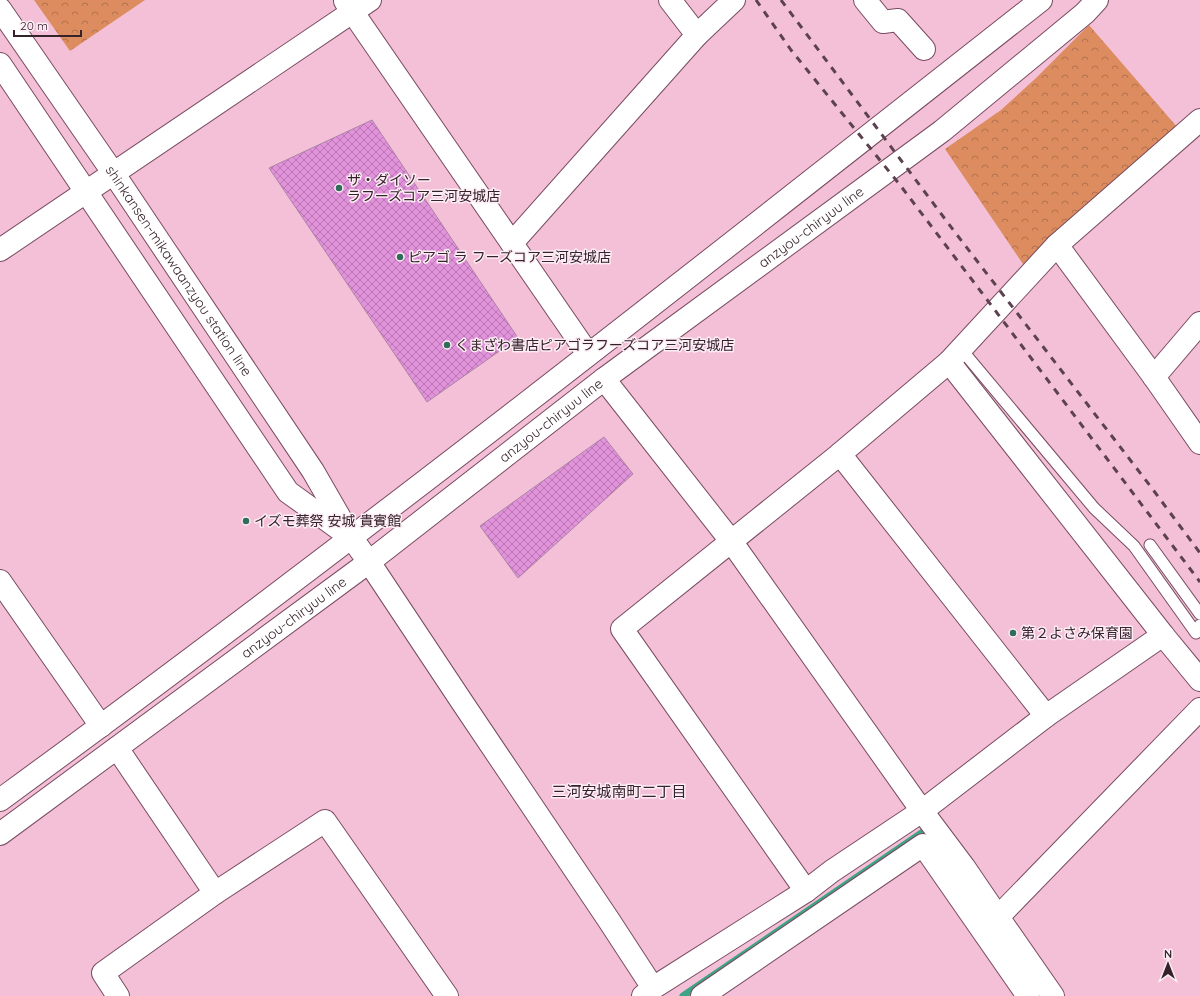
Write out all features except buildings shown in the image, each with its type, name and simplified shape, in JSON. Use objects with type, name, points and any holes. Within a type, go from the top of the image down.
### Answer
[{"type":"street","points":[[0,250],[114,174],[348,6],[370,0]]},
{"type":"street","points":[[670,0],[697,35]]},
{"type":"street","points":[[512,243],[697,35],[734,0]]},
{"type":"street","points":[[865,0],[883,22],[898,20],[924,49]]},
{"type":"street","name":"anzyou-chiryuu line","points":[[0,800],[101,726],[351,537],[1041,0]]},
{"type":"street","name":"anzyou-chiryuu line","points":[[0,834],[369,562],[604,379],[942,131],[1086,13],[1097,0]]},
{"type":"street","points":[[348,6],[588,354]]},
{"type":"street","name":"shinkansen-mikawaanzyou station line","points":[[0,9],[114,174],[313,471],[351,537],[369,562],[648,992]]},
{"type":"street","name":"shinkansen-mikawaanzyou station line","points":[[0,64],[288,492],[351,537]]},
{"type":"street","points":[[806,891],[622,629],[840,454],[955,355],[1057,245],[1200,120]]},
{"type":"street","points":[[1057,245],[1154,377],[1200,443]]},
{"type":"street","points":[[1154,377],[1200,323]]},
{"type":"street","points":[[955,355],[1163,635],[1200,680]]},
{"type":"street","points":[[604,379],[731,541],[922,811],[964,866],[1053,996]]},
{"type":"street","points":[[840,454],[1046,716]]},
{"type":"street","points":[[0,581],[101,726]]},
{"type":"street","points":[[648,992],[806,891],[922,811],[1046,716],[1163,635]]},
{"type":"street","points":[[998,917],[1200,709]]},
{"type":"street","points":[[117,748],[216,893]]},
{"type":"street","points":[[118,996],[103,973],[216,893],[325,821],[447,996]]},
{"type":"street","points":[[702,996],[923,845],[1028,996]]},
{"type":"lane","points":[[955,355],[1094,508],[1134,546],[1196,633],[1200,625]]},
{"type":"lane","points":[[1150,545],[1200,614]]},
{"type":"green space","points":[[34,0],[145,0],[70,51]]},
{"type":"green space","points":[[1089,25],[1178,128],[1025,267],[945,149],[1001,110],[1036,78]]},
{"type":"waterway","points":[[683,996],[923,832],[929,841]]},
{"type":"railway","points":[[756,0],[791,50],[900,185],[1200,582]]},
{"type":"railway","points":[[781,0],[954,231],[1200,553]]},
{"type":"place","name":"ザ・ダイソー ラフーズコア三河安城店","points":[[339,188]]},
{"type":"place","name":"ピアゴ ラ フーズコア三河安城店","points":[[400,257]]},
{"type":"place","name":"くまざわ書店ピアゴラフーズコア三河安城店","points":[[447,345]]},
{"type":"place","name":"イズモ葬祭 安城 貴賓館","points":[[246,521]]},
{"type":"place","name":"第２よさみ保育園","points":[[1013,633]]},
{"type":"district","name":"三河安城南町二丁目","points":[[619,791]]}]
